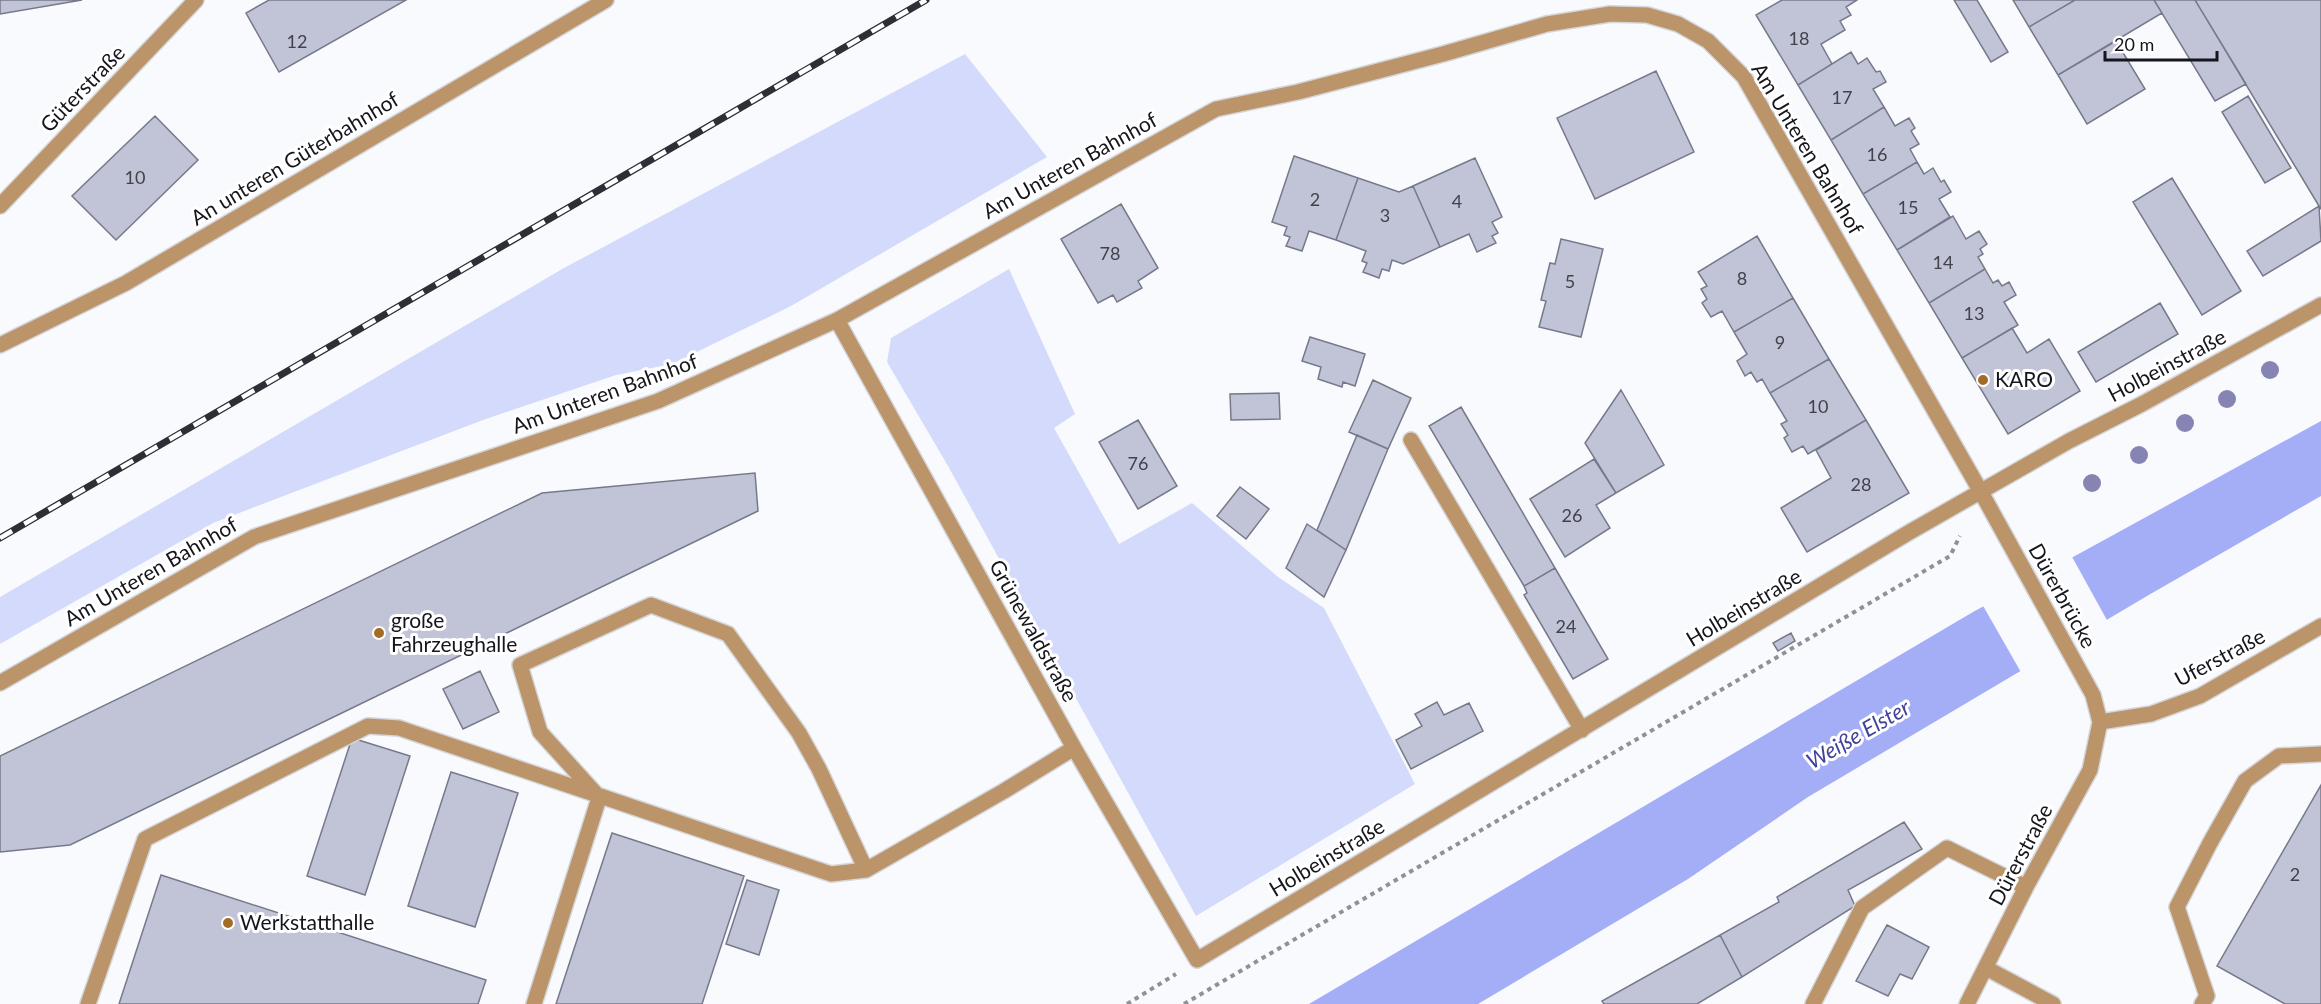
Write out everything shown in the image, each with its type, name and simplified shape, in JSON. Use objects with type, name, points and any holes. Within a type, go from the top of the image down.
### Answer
[{"type":"street","name":"Güterstraße","points":[[0,206],[196,0]]},
{"type":"street","name":"An unteren Güterbahnhof","points":[[0,345],[126,283],[606,0]]},
{"type":"street","name":"Am Unteren Bahnhof","points":[[0,683],[254,537],[658,401],[837,320],[1216,110],[1343,80],[1547,24],[1610,15],[1647,15],[1678,24],[1708,41],[1744,77],[1981,492]]},
{"type":"street","name":"Holbeinstraße","points":[[1197,960],[1908,533],[2069,441],[2142,404],[2321,305]]},
{"type":"street","name":"Grünewaldstraße","points":[[837,320],[1074,748],[1197,960]]},
{"type":"street","points":[[1411,440],[1582,730]]},
{"type":"street","name":"Dürerbrücke","points":[[1981,492],[2093,695],[2100,722]]},
{"type":"street","points":[[599,798],[540,732],[520,665],[651,605],[728,634],[799,733],[819,769],[866,870]]},
{"type":"street","name":"Uferstraße","points":[[2100,722],[2151,714],[2200,696],[2321,626]]},
{"type":"street","name":"Dürerstraße","points":[[1967,1004],[2026,887],[2090,770],[2100,722]]},
{"type":"street","points":[[88,1004],[145,838],[368,726],[399,728],[599,798],[831,874],[866,870],[1074,748]]},
{"type":"street","points":[[2202,1004],[2206,996],[2177,907],[2246,781],[2279,756],[2321,754]]},
{"type":"street","points":[[534,1004],[599,798]]},
{"type":"street","points":[[1813,1004],[1862,908],[1947,848],[2026,887]]},
{"type":"street","points":[[1986,968],[2053,1004]]},
{"type":"path","points":[[1184,1004],[1950,556],[1960,535]]},
{"type":"path","points":[[1127,1004],[1197,960]]},
{"type":"shaded area","points":[[965,54],[1047,157],[791,306],[672,364],[616,375],[483,420],[213,523],[0,644],[0,597],[564,268]]},
{"type":"shaded area","points":[[1009,269],[1075,414],[1054,428],[1119,544],[1192,503],[1278,577],[1324,608],[1415,784],[1196,916],[948,466],[887,362],[891,338]]},
{"type":"water","name":"Weiße Elster","points":[[2321,421],[2321,496],[2147,596],[1808,797],[1688,879],[1478,1004],[1309,1004],[1973,612]]},
{"type":"pier","points":[[2071,555],[2108,622],[2022,674],[1982,604]]},
{"type":"building","points":[[0,0],[82,0],[0,14]]},
{"type":"building","points":[[269,0],[406,0],[279,72],[246,13]]},
{"type":"building","points":[[1782,0],[1857,0],[1846,7],[1851,15],[1840,21],[1845,30],[1821,44],[1832,64],[1798,85],[1756,15]]},
{"type":"building","points":[[1954,0],[1977,0],[2008,52],[1991,62]]},
{"type":"building","points":[[2013,0],[2075,0],[2029,27]]},
{"type":"building","points":[[2075,0],[2154,0],[2162,13],[2058,75],[2029,27]]},
{"type":"building","points":[[2154,0],[2195,0],[2246,84],[2215,101]]},
{"type":"building","points":[[2195,0],[2321,0],[2321,209],[2319,206]]},
{"type":"building","points":[[2116,41],[2145,89],[2087,124],[2058,75]]},
{"type":"building","points":[[1851,52],[1858,64],[1867,58],[1876,72],[1880,71],[1886,82],[1873,89],[1884,107],[1831,140],[1798,85]]},
{"type":"building","points":[[1656,71],[1694,152],[1595,199],[1557,118]]},
{"type":"building","points":[[2248,96],[2291,168],[2265,183],[2222,112]]},
{"type":"building","points":[[1884,107],[1895,126],[1909,118],[1915,128],[1911,131],[1919,144],[1910,149],[1917,162],[1863,194],[1831,140]]},
{"type":"building","points":[[155,116],[198,160],[116,240],[72,196]]},
{"type":"building","points":[[1294,156],[1358,178],[1336,240],[1309,231],[1302,251],[1286,246],[1290,237],[1284,235],[1287,227],[1272,222]]},
{"type":"building","points":[[1475,158],[1502,217],[1492,222],[1498,233],[1492,236],[1496,243],[1477,252],[1469,234],[1440,247],[1413,186]]},
{"type":"building","points":[[1917,162],[1924,174],[1933,168],[1941,182],[1944,180],[1951,192],[1939,199],[1950,217],[1897,250],[1863,194]]},
{"type":"building","points":[[1358,178],[1399,192],[1413,186],[1440,247],[1403,264],[1392,260],[1389,271],[1382,269],[1379,278],[1363,272],[1367,263],[1362,261],[1366,251],[1336,240]]},
{"type":"building","points":[[2172,178],[2241,291],[2202,315],[2133,202]]},
{"type":"building","points":[[1121,204],[1158,268],[1138,281],[1142,288],[1117,302],[1113,295],[1098,303],[1061,239]]},
{"type":"building","points":[[2319,206],[2321,241],[2263,276],[2247,251]]},
{"type":"building","points":[[1953,216],[1966,239],[1979,231],[1987,244],[1980,249],[1983,254],[1978,257],[1985,269],[1929,303],[1897,250]]},
{"type":"building","points":[[1757,236],[1793,298],[1734,332],[1722,311],[1711,317],[1702,303],[1707,299],[1701,289],[1707,286],[1698,272]]},
{"type":"building","points":[[1561,239],[1603,249],[1581,337],[1539,327],[1546,301],[1541,300],[1550,263],[1555,264]]},
{"type":"building","points":[[1985,269],[1993,283],[1998,280],[2002,286],[2009,282],[2016,295],[2004,302],[2018,325],[1962,358],[1929,303]]},
{"type":"building","points":[[1793,298],[1829,359],[1770,393],[1762,379],[1757,382],[1751,372],[1745,376],[1737,361],[1747,354],[1734,332]]},
{"type":"building","points":[[2160,303],[2178,334],[2096,382],[2078,352]]},
{"type":"building","points":[[2012,328],[2027,353],[2049,339],[2080,391],[2008,434],[1962,358]]},
{"type":"building","points":[[1310,337],[1365,354],[1355,386],[1343,382],[1342,387],[1318,379],[1321,367],[1302,361]]},
{"type":"building","points":[[1829,359],[1866,420],[1808,454],[1803,446],[1792,452],[1784,438],[1788,435],[1781,424],[1787,421],[1770,393]]},
{"type":"building","points":[[1373,380],[1411,398],[1388,449],[1349,432]]},
{"type":"building","points":[[1621,390],[1664,465],[1616,493],[1585,443]]},
{"type":"building","points":[[1279,393],[1280,419],[1231,420],[1230,394]]},
{"type":"building","points":[[1461,407],[1555,568],[1524,586],[1429,426]]},
{"type":"building","points":[[1138,420],[1177,486],[1138,509],[1099,442]]},
{"type":"building","points":[[1866,420],[1909,493],[1807,552],[1781,508],[1831,478],[1816,450]]},
{"type":"building","points":[[1357,435],[1388,449],[1346,550],[1317,530]]},
{"type":"building","points":[[1594,459],[1616,493],[1596,505],[1610,528],[1565,557],[1530,499]]},
{"type":"building","name":"große Fahrzeughalle","points":[[755,473],[758,511],[70,845],[0,852],[0,756],[542,493]]},
{"type":"building","points":[[1240,487],[1269,509],[1246,539],[1217,516]]},
{"type":"building","points":[[1307,524],[1346,550],[1324,597],[1286,568]]},
{"type":"building","points":[[1555,568],[1608,659],[1573,679],[1524,595],[1527,593],[1524,586]]},
{"type":"building","points":[[1791,633],[1795,641],[1778,651],[1773,643]]},
{"type":"building","points":[[480,671],[499,712],[463,729],[443,689]]},
{"type":"building","points":[[1437,702],[1444,715],[1469,703],[1483,731],[1411,769],[1396,740],[1422,726],[1415,714]]},
{"type":"building","points":[[352,738],[410,756],[365,895],[307,876]]},
{"type":"building","points":[[451,772],[518,793],[475,927],[408,906]]},
{"type":"building","points":[[2321,785],[2321,1004],[2285,1004],[2217,966]]},
{"type":"building","points":[[1904,822],[1922,849],[1848,890],[1855,906],[1742,977],[1720,935],[1779,902],[1777,897]]},
{"type":"building","points":[[612,833],[744,876],[702,1004],[556,1004]]},
{"type":"building","name":"Werkstatthalle","points":[[161,875],[486,980],[478,1004],[119,1004]]},
{"type":"building","points":[[747,880],[779,890],[759,955],[726,944]]},
{"type":"building","points":[[1887,925],[1929,947],[1912,979],[1900,974],[1888,996],[1856,981]]},
{"type":"building","points":[[1720,935],[1742,977],[1697,1004],[1604,1004],[1602,1001]]},
{"type":"railway","points":[[0,538],[926,0]]},
{"type":"place","name":"KARO","points":[[1983,380]]},
{"type":"place","name":"große Fahrzeughalle","points":[[379,633]]},
{"type":"place","name":"Werkstatthalle","points":[[228,923]]}]
